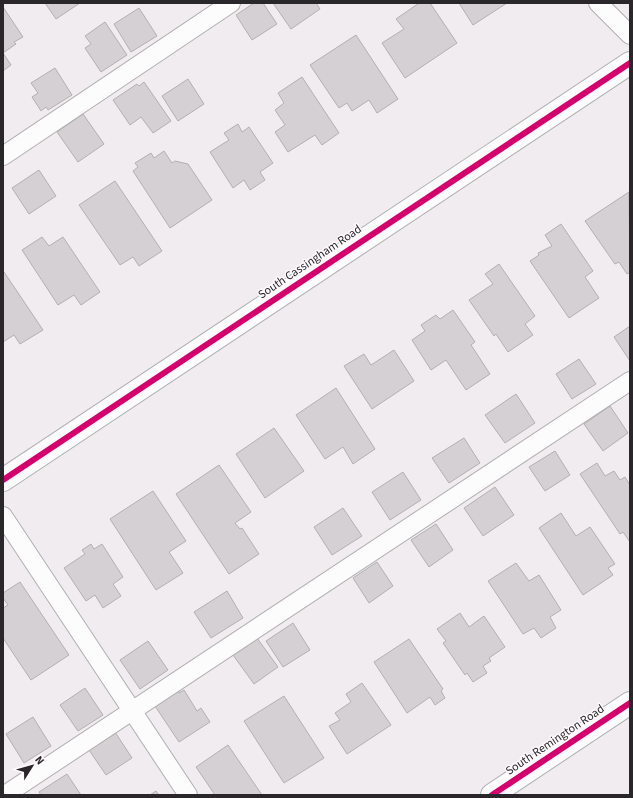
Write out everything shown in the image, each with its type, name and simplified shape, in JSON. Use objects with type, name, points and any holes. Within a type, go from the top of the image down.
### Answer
[{"type":"street","name":"South Cassingham Road","points":[[3,480],[630,63]]},
{"type":"street","name":"South Remington Road","points":[[492,795],[630,703]]},
{"type":"lane","points":[[3,156],[231,3]]},
{"type":"lane","points":[[598,3],[630,35]]},
{"type":"lane","points":[[5,795],[630,381]]},
{"type":"lane","points":[[3,516],[188,795]]},
{"type":"building","points":[[45,3],[80,3],[56,19]]},
{"type":"building","points":[[254,3],[263,3],[277,24],[252,40],[236,15]]},
{"type":"building","points":[[273,3],[316,3],[320,9],[291,29]]},
{"type":"building","points":[[419,3],[430,3],[457,43],[405,78],[382,43],[404,29],[396,19]]},
{"type":"building","points":[[459,3],[507,3],[473,25]]},
{"type":"building","points":[[3,7],[23,37],[14,42],[16,44],[3,53]]},
{"type":"building","points":[[139,8],[157,36],[131,52],[114,24]]},
{"type":"building","points":[[105,22],[127,55],[101,72],[85,48],[91,44],[85,36]]},
{"type":"building","points":[[356,35],[398,99],[377,113],[369,100],[352,111],[347,103],[339,108],[310,65]]},
{"type":"building","points":[[3,53],[11,65],[3,71]]},
{"type":"building","points":[[55,68],[72,95],[48,110],[46,107],[41,111],[32,97],[38,93],[31,83]]},
{"type":"building","points":[[302,77],[339,133],[322,145],[315,135],[288,152],[275,132],[285,125],[275,110],[284,103],[278,93]]},
{"type":"building","points":[[188,79],[204,104],[178,121],[162,96]]},
{"type":"building","points":[[144,82],[171,121],[153,133],[141,117],[130,125],[113,100],[137,84],[139,86]]},
{"type":"building","points":[[83,114],[104,144],[78,162],[57,132]]},
{"type":"building","points":[[238,124],[242,132],[249,127],[273,163],[260,172],[265,180],[250,190],[244,180],[233,188],[210,152],[229,140],[224,133]]},
{"type":"building","points":[[164,151],[172,163],[175,161],[188,164],[212,200],[170,228],[133,171],[138,167],[135,163],[151,153],[154,158]]},
{"type":"building","points":[[39,170],[56,196],[29,214],[12,188]]},
{"type":"building","points":[[115,181],[162,251],[139,266],[133,257],[120,265],[79,205]]},
{"type":"building","points":[[629,192],[630,272],[627,274],[619,262],[615,264],[585,221]]},
{"type":"building","points":[[561,224],[593,271],[585,277],[599,298],[569,318],[530,261],[539,255],[538,253],[552,246],[545,235]]},
{"type":"building","points":[[42,237],[49,246],[63,237],[100,292],[81,305],[74,295],[58,305],[22,250]]},
{"type":"building","points":[[499,264],[535,316],[525,324],[533,335],[508,352],[496,334],[494,336],[469,300],[493,284],[485,274]]},
{"type":"building","points":[[4,272],[43,330],[20,344],[14,335],[3,342]]},
{"type":"building","points":[[453,310],[475,342],[471,345],[490,374],[466,390],[446,360],[431,370],[412,340],[425,331],[421,325],[436,315],[440,319]]},
{"type":"building","points":[[630,326],[630,361],[614,337]]},
{"type":"building","points":[[394,350],[414,381],[372,409],[344,366],[364,354],[371,365]]},
{"type":"building","points":[[579,359],[596,384],[572,399],[556,374]]},
{"type":"building","points":[[336,388],[375,449],[353,464],[343,447],[325,459],[296,415]]},
{"type":"building","points":[[516,394],[535,423],[505,443],[485,415]]},
{"type":"building","points":[[610,406],[628,433],[603,451],[584,424]]},
{"type":"building","points":[[274,428],[304,471],[265,498],[236,454]]},
{"type":"building","points":[[464,438],[480,463],[449,483],[432,458]]},
{"type":"building","points":[[555,451],[570,475],[545,491],[529,467]]},
{"type":"building","points":[[597,463],[605,476],[614,471],[620,480],[625,477],[630,485],[630,542],[623,532],[620,534],[580,474]]},
{"type":"building","points":[[219,465],[251,512],[235,523],[240,529],[242,528],[259,554],[229,574],[176,494]]},
{"type":"building","points":[[403,472],[421,500],[390,520],[372,492]]},
{"type":"building","points":[[495,487],[514,515],[483,536],[464,508]]},
{"type":"building","points":[[153,491],[186,541],[169,552],[183,573],[156,590],[110,519]]},
{"type":"building","points":[[343,508],[362,536],[332,555],[314,527]]},
{"type":"building","points":[[561,513],[576,536],[590,527],[615,564],[608,568],[613,575],[583,595],[539,528]]},
{"type":"building","points":[[436,524],[453,550],[429,567],[411,540]]},
{"type":"building","points":[[91,544],[94,549],[102,544],[123,577],[113,584],[121,596],[103,608],[95,595],[86,601],[64,568],[85,554],[82,550]]},
{"type":"building","points":[[377,562],[393,586],[369,603],[353,578]]},
{"type":"building","points":[[516,563],[529,581],[539,575],[561,610],[550,617],[556,628],[541,638],[534,628],[523,634],[488,581]]},
{"type":"building","points":[[20,582],[69,655],[31,680],[3,638],[3,608],[8,605],[3,598],[3,593]]},
{"type":"building","points":[[227,591],[243,618],[211,638],[194,612]]},
{"type":"building","points":[[460,613],[469,627],[484,616],[505,647],[489,658],[491,661],[483,666],[487,673],[473,682],[467,673],[465,675],[443,643],[446,641],[437,629]]},
{"type":"building","points":[[293,623],[310,650],[283,667],[266,641]]},
{"type":"building","points":[[257,638],[278,667],[254,684],[233,655]]},
{"type":"building","points":[[409,639],[443,689],[441,691],[445,698],[435,705],[430,697],[407,713],[374,662]]},
{"type":"building","points":[[148,641],[168,670],[140,689],[120,660]]},
{"type":"building","points":[[362,683],[391,725],[347,754],[329,726],[340,720],[335,713],[351,702],[346,694]]},
{"type":"building","points":[[85,688],[103,715],[78,731],[60,705]]},
{"type":"building","points":[[179,690],[179,693],[184,690],[197,711],[201,708],[210,722],[179,742],[155,706]]},
{"type":"building","points":[[284,696],[324,758],[284,783],[244,721]]},
{"type":"building","points":[[33,717],[51,746],[24,763],[6,734]]},
{"type":"building","points":[[115,732],[132,758],[106,775],[89,750]]},
{"type":"building","points":[[228,745],[262,795],[215,795],[196,767]]},
{"type":"building","points":[[67,774],[81,795],[41,795],[39,792]]},
{"type":"building","points":[[156,791],[159,795],[150,795]]},
{"type":"cycle path","points":[[3,480],[630,63]]},
{"type":"cycle path","points":[[492,795],[630,703]]}]
